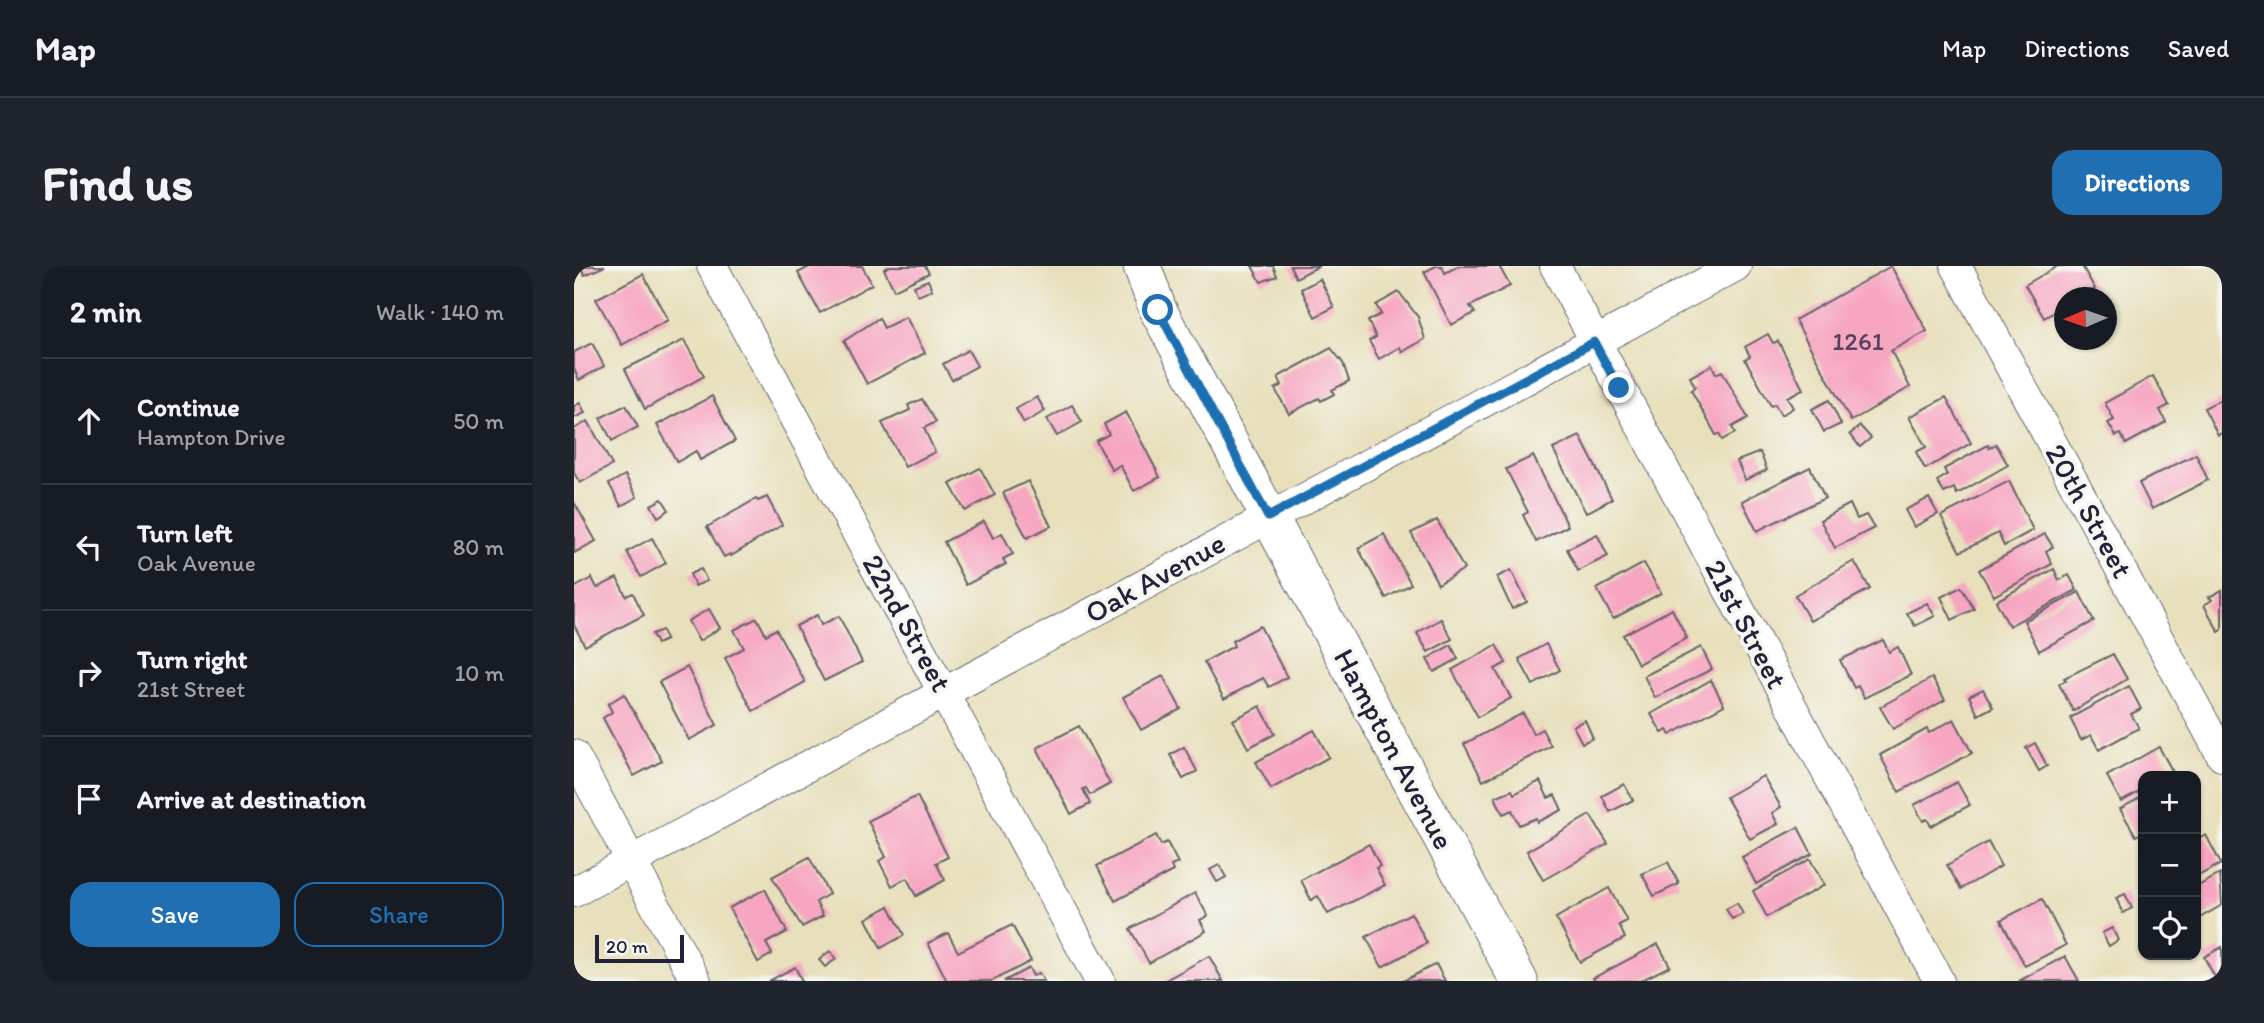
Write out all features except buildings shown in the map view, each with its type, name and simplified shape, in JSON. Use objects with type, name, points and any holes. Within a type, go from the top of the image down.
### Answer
[{"type":"street","name":"22nd Street","points":[[712,266],[1100,981]]},
{"type":"street","name":"Hampton Avenue","points":[[1142,266],[1158,310],[1519,981]]},
{"type":"street","name":"21st Street","points":[[1555,266],[1939,981]]},
{"type":"street","name":"Oak Avenue","points":[[574,892],[1736,266]]},
{"type":"street","name":"20th Street","points":[[1956,266],[2222,756]]},
{"type":"street","points":[[574,755],[696,981]]},
{"type":"route","points":[[1158,310],[1268,517],[1594,342],[1619,388]]}]
